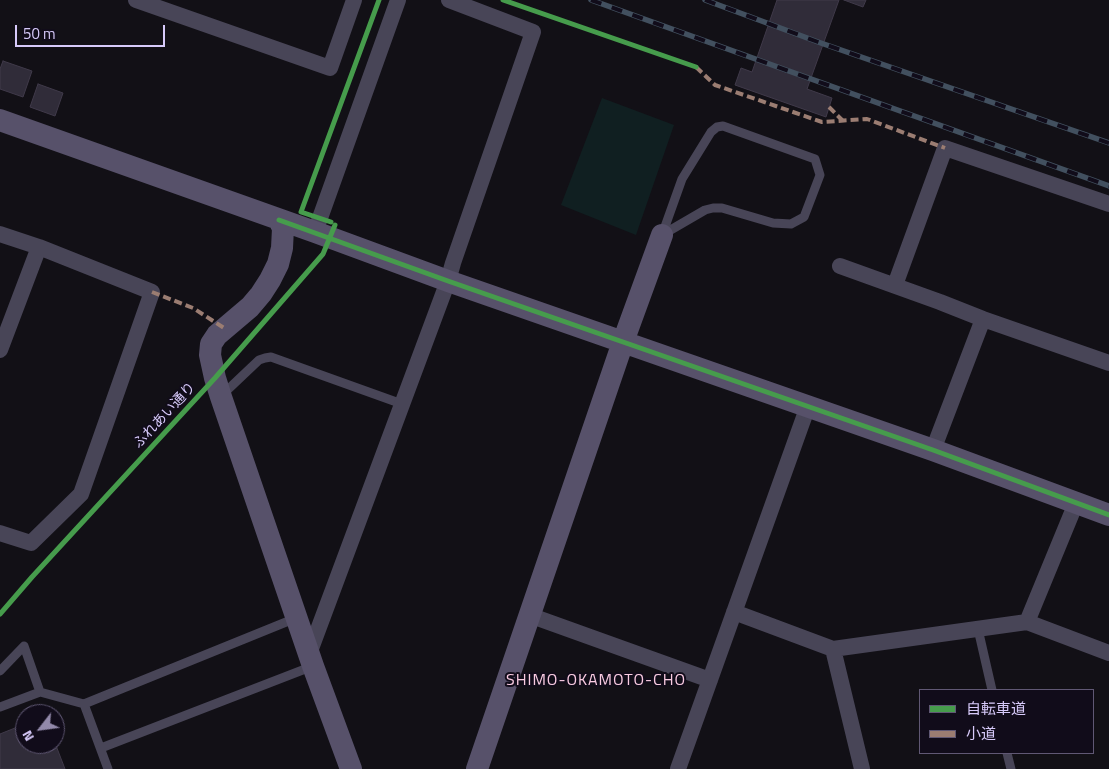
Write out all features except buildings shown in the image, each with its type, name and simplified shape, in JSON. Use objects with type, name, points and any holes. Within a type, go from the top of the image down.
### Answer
[{"type":"street","points":[[136,0],[330,68],[354,0]]},
{"type":"street","points":[[315,232],[398,0]]},
{"type":"street","points":[[311,660],[448,281],[452,263],[534,32],[449,0]]},
{"type":"street","points":[[0,120],[448,281],[933,450],[1109,515]]},
{"type":"street","points":[[895,285],[945,148],[1109,204]]},
{"type":"street","points":[[279,220],[283,228],[282,248],[278,264],[270,280],[250,307],[217,335],[211,344],[210,355],[221,397],[296,618],[351,769]]},
{"type":"street","points":[[0,234],[39,247],[152,292],[81,494],[31,543],[0,533]]},
{"type":"street","points":[[477,769],[623,342],[662,235]]},
{"type":"street","points":[[0,350],[39,247]]},
{"type":"street","points":[[840,266],[1109,363]]},
{"type":"street","points":[[933,450],[983,319]]},
{"type":"street","points":[[678,769],[808,406]]},
{"type":"street","points":[[1027,622],[1076,503]]},
{"type":"street","points":[[734,612],[833,649],[1027,622],[1109,653]]},
{"type":"street","points":[[529,615],[710,680]]},
{"type":"street","points":[[833,649],[862,769]]},
{"type":"lane","points":[[723,126],[815,159],[820,175],[804,217],[791,224],[773,223],[722,208],[713,208],[705,210],[662,235],[682,179],[706,139],[717,127],[723,126]]},
{"type":"lane","points":[[221,397],[259,360],[271,357],[402,404]]},
{"type":"lane","points":[[0,707],[40,692],[84,704],[296,618]]},
{"type":"lane","points":[[978,629],[992,689]]},
{"type":"lane","points":[[0,671],[24,646],[40,692]]},
{"type":"lane","points":[[101,748],[311,660]]},
{"type":"lane","points":[[84,704],[108,769]]},
{"type":"lane","points":[[1007,754],[1011,769]]},
{"type":"shaded area","points":[[602,98],[674,125],[636,235],[561,205]]},
{"type":"railway","points":[[591,0],[1109,186]]},
{"type":"railway","points":[[705,0],[818,42],[1109,143]]},
{"type":"marked path","points":[[696,67],[715,85],[822,122],[867,119],[945,148]]},
{"type":"marked path","points":[[829,107],[843,121]]},
{"type":"marked path","points":[[152,292],[193,308],[224,328]]},
{"type":"cycle path","points":[[331,222],[301,212],[379,0]]},
{"type":"cycle path","points":[[503,0],[696,67]]},
{"type":"cycle path","points":[[279,220],[933,450],[1109,515]]},
{"type":"cycle path","name":"ふれあい通り","points":[[0,614],[215,378],[323,254],[335,225]]},
{"type":"district","name":"SHIMO-OKAMOTO-CHO","points":[[596,681]]}]
